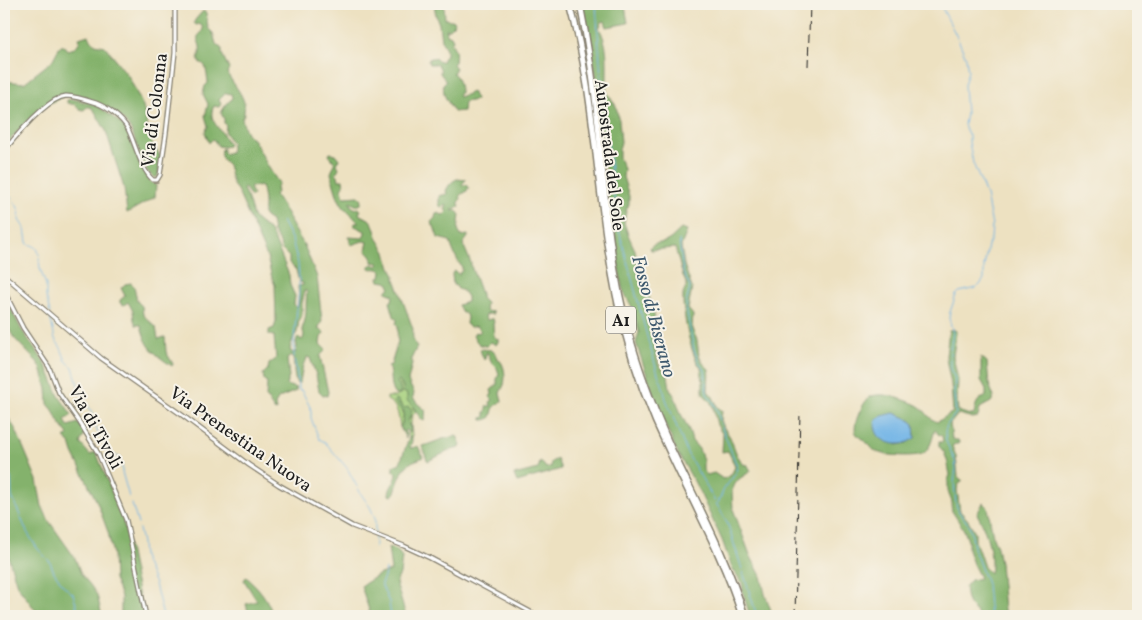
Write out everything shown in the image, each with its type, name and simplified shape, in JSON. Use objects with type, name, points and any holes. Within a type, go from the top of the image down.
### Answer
[{"type":"highway","name":"Autostrada del Sole","points":[[570,4],[586,79],[607,248],[623,326],[647,400],[669,451],[724,566],[742,616]]},
{"type":"highway","name":"Autostrada del Sole","points":[[580,4],[589,49],[612,257],[627,326],[639,368],[651,399],[672,450],[727,565],[746,616]]},
{"type":"main road","name":"Via di Colonna","points":[[4,151],[23,127],[51,103],[60,98],[70,96],[98,104],[122,121],[129,131],[149,177],[153,180],[158,180],[175,53],[174,12],[176,4]]},
{"type":"main road","name":"Via Prenestina Nuova","points":[[4,276],[101,358],[182,415],[251,467],[352,526],[432,559],[538,616]]},
{"type":"main road","name":"Via di Tivoli","points":[[4,291],[23,328],[50,368],[60,394],[98,453],[126,520],[146,616]]},
{"type":"green space","points":[[434,4],[444,4],[445,19],[452,20],[455,23],[449,29],[446,29],[447,34],[453,40],[451,43],[454,47],[455,62],[453,64],[456,68],[453,73],[459,85],[460,93],[458,96],[471,92],[476,98],[476,100],[464,102],[463,111],[454,112],[444,95],[443,84],[446,81],[440,73],[440,67],[437,64],[429,64],[428,61],[430,58],[435,58],[439,62],[442,61],[446,54],[446,49],[441,40]]},
{"type":"green space","points":[[578,4],[605,4],[611,7],[625,6],[628,23],[607,27],[605,21],[602,22],[599,28],[606,51],[606,91],[616,106],[621,142],[619,158],[624,169],[623,177],[629,196],[624,223],[635,250],[638,268],[644,278],[656,322],[654,345],[659,365],[668,375],[670,389],[689,430],[692,441],[699,449],[703,460],[703,470],[707,475],[714,473],[723,479],[731,475],[735,467],[728,451],[722,452],[723,435],[717,425],[713,407],[703,394],[701,367],[694,354],[684,311],[683,295],[687,285],[675,248],[651,250],[650,247],[669,240],[681,229],[687,231],[681,246],[684,265],[692,288],[688,309],[693,315],[692,329],[697,340],[699,356],[709,369],[708,391],[722,411],[721,420],[737,455],[744,465],[747,464],[751,471],[735,484],[732,491],[733,509],[750,555],[761,576],[773,616],[750,616],[742,583],[732,568],[722,540],[700,493],[678,454],[658,408],[636,343],[639,332],[631,305],[622,287],[611,225],[596,77],[589,36]]},
{"type":"green space","points":[[203,11],[206,13],[208,28],[213,33],[216,44],[222,49],[222,54],[229,69],[227,73],[244,102],[242,118],[245,129],[279,183],[275,195],[304,245],[317,277],[322,321],[318,329],[323,331],[324,334],[321,337],[320,344],[326,350],[320,356],[328,392],[327,396],[319,391],[310,358],[307,357],[303,365],[300,382],[297,384],[292,355],[287,359],[289,377],[286,385],[296,388],[296,391],[279,398],[275,404],[276,411],[266,397],[267,383],[264,380],[263,374],[268,369],[269,364],[276,359],[274,336],[269,335],[269,330],[274,328],[276,322],[275,285],[267,257],[233,185],[228,165],[221,156],[221,149],[223,149],[225,154],[230,152],[232,144],[225,132],[226,126],[221,113],[226,104],[231,100],[231,94],[226,93],[219,100],[221,104],[219,107],[214,106],[212,110],[215,124],[229,144],[228,146],[218,146],[213,139],[209,143],[205,132],[208,126],[205,116],[208,104],[203,94],[208,82],[205,66],[198,59],[200,48],[198,37],[203,28],[200,24],[196,25],[194,23]],"holes":[[[261,186],[264,200],[263,214],[271,221],[273,232],[280,243],[281,249],[289,257],[289,263],[296,270],[299,282],[303,283],[303,285],[298,286],[298,307],[294,304],[295,296],[290,285],[289,275],[275,241],[270,231],[253,216],[243,189],[245,188],[251,197],[253,195],[250,187]],[[305,290],[307,292],[306,315],[302,329],[304,336],[302,340],[298,337],[295,353],[291,352],[290,348],[302,315]]]},
{"type":"green space","points":[[88,35],[95,44],[105,46],[129,77],[143,106],[150,140],[161,157],[158,176],[155,178],[150,175],[143,163],[132,132],[123,120],[109,109],[67,95],[46,105],[25,123],[4,147],[4,81],[24,83],[52,61],[60,46],[64,46],[67,50],[75,48],[80,41],[79,38]]},
{"type":"green space","points":[[72,99],[101,108],[124,126],[148,178],[156,185],[155,197],[127,213],[124,188],[106,131],[94,110],[90,107],[84,110],[79,109],[76,105],[67,103],[67,100]]},
{"type":"green space","points":[[330,153],[335,154],[339,159],[337,164],[339,168],[336,173],[339,180],[343,180],[343,195],[345,197],[359,196],[362,199],[359,205],[350,203],[354,208],[359,208],[361,211],[359,212],[360,215],[369,219],[373,224],[395,276],[413,329],[413,338],[417,347],[412,357],[408,381],[414,393],[413,398],[425,410],[424,421],[407,401],[407,394],[403,392],[403,387],[399,381],[397,382],[401,393],[395,395],[393,392],[388,366],[391,365],[398,341],[398,326],[390,302],[393,295],[386,292],[390,287],[389,284],[380,281],[378,278],[381,277],[382,271],[369,268],[373,264],[377,266],[379,264],[372,262],[372,257],[366,250],[368,242],[363,241],[351,245],[350,243],[351,240],[348,237],[363,238],[365,231],[353,225],[358,222],[344,208],[338,198],[331,173],[335,163],[329,155]]},
{"type":"green space","points":[[457,179],[466,180],[461,185],[469,187],[466,192],[460,195],[461,199],[458,202],[460,206],[452,210],[456,210],[460,215],[458,230],[461,236],[468,235],[463,244],[471,263],[481,298],[486,304],[486,311],[493,312],[493,314],[485,315],[488,320],[493,319],[494,337],[498,339],[496,345],[491,342],[484,346],[477,342],[473,335],[475,332],[481,331],[476,326],[470,327],[466,324],[467,317],[465,313],[462,313],[458,305],[467,302],[467,297],[463,291],[453,285],[452,274],[455,271],[459,275],[462,267],[450,241],[438,238],[431,222],[436,214],[442,215],[447,212],[445,209],[446,205],[441,207],[439,205],[439,196],[447,194],[448,187]]},
{"type":"green space","points":[[131,283],[134,286],[137,301],[142,306],[143,315],[156,327],[158,339],[165,337],[166,352],[173,364],[172,366],[160,358],[148,344],[141,325],[136,325],[133,311],[128,302],[124,305],[120,303],[120,300],[125,296],[121,288],[125,284]]},
{"type":"green space","points":[[4,295],[21,329],[43,360],[59,396],[72,415],[65,420],[68,426],[78,423],[85,433],[80,443],[90,455],[96,452],[123,520],[143,616],[121,616],[121,597],[114,579],[113,555],[108,532],[97,502],[70,443],[64,438],[68,436],[67,433],[48,404],[47,389],[41,368],[14,338],[4,320]]},
{"type":"green space","points":[[949,330],[955,330],[953,356],[958,380],[958,411],[970,415],[974,415],[977,402],[986,396],[986,389],[981,380],[981,357],[987,362],[989,384],[994,397],[991,402],[980,408],[978,417],[973,418],[958,414],[950,424],[952,439],[959,442],[959,444],[952,446],[956,456],[958,477],[963,481],[958,485],[957,490],[960,511],[975,532],[975,541],[984,567],[990,573],[991,559],[988,543],[977,514],[983,503],[988,508],[1000,563],[1006,616],[978,616],[967,600],[965,587],[971,580],[980,578],[968,550],[968,541],[964,530],[952,511],[952,501],[948,491],[950,475],[947,460],[939,446],[939,442],[943,442],[942,436],[935,429],[930,445],[924,453],[915,456],[900,456],[875,451],[858,436],[855,430],[861,409],[866,401],[874,395],[895,397],[911,403],[920,407],[937,422],[953,412],[946,356]],"holes":[[[894,413],[914,424],[915,438],[897,445]]]},
{"type":"green space","points":[[481,349],[491,350],[500,360],[505,378],[500,393],[502,401],[494,407],[490,418],[482,420],[487,410],[486,406],[491,406],[490,402],[493,400],[490,397],[492,394],[491,390],[497,385],[499,374],[487,352],[484,360]]},
{"type":"green space","points":[[399,381],[416,412],[411,419],[412,438],[409,438],[407,431],[409,433],[410,427],[408,422],[412,411],[403,408],[399,401],[403,414],[403,421],[400,427],[396,408],[387,400],[387,397],[396,397],[401,393],[397,382]]},
{"type":"green space","points":[[397,399],[403,408],[409,407],[412,411],[408,422],[411,430],[410,433],[406,430],[404,431],[406,439],[400,427],[404,411],[394,402]]},
{"type":"green space","points":[[4,411],[16,430],[37,480],[42,506],[49,521],[75,558],[81,574],[97,595],[102,616],[38,616],[17,585],[4,543]]},
{"type":"green space","points":[[457,436],[461,445],[460,448],[427,460],[422,446]]},
{"type":"green space","points":[[410,437],[412,441],[410,448],[418,446],[423,457],[407,466],[400,476],[395,492],[392,496],[389,495],[397,475],[393,470],[393,466],[400,463]]},
{"type":"green space","points":[[557,459],[561,469],[517,482],[514,475],[538,469],[540,462],[546,468],[551,467],[551,462]]},
{"type":"green space","points":[[388,547],[397,550],[402,557],[400,574],[396,583],[406,616],[370,616],[361,586],[380,574],[391,571]]},
{"type":"green space","points":[[246,577],[263,595],[273,616],[249,616],[246,604],[257,601],[244,580]]},
{"type":"water","points":[[894,413],[914,424],[915,438],[904,443],[894,444],[881,438],[876,430],[876,420],[882,416]]},
{"type":"waterway","name":"Fosso di Biserano","points":[[596,4],[602,92],[617,223],[666,399],[687,453],[727,522],[757,616]]},
{"type":"waterway","points":[[940,4],[966,58],[968,71],[964,85],[966,114],[964,124],[969,136],[973,163],[986,195],[992,226],[991,239],[984,267],[984,279],[976,288],[959,292],[956,295],[950,312],[949,318],[953,333],[950,350],[950,369],[955,378],[956,413],[947,425],[945,432],[946,441],[955,461],[954,483],[956,504],[971,531],[975,552],[987,584],[990,616]]},
{"type":"waterway","points":[[4,190],[18,207],[19,220],[25,229],[28,244],[36,247],[39,255]]},
{"type":"waterway","points":[[282,221],[292,240],[298,263],[299,290],[294,338],[294,358],[298,387],[310,407],[311,418],[319,439],[325,442],[347,468],[370,507],[375,518],[375,533]]},
{"type":"waterway","points":[[679,240],[683,272],[690,287],[686,304],[694,350],[705,370],[707,394],[717,410],[737,466],[736,473],[724,489],[718,503]]},
{"type":"waterway","points":[[39,258],[40,269],[46,285],[46,297],[50,313]]},
{"type":"waterway","points":[[50,317],[55,339],[66,361],[73,367],[79,388],[92,413],[100,437]]},
{"type":"waterway","points":[[106,446],[113,454],[120,458],[129,497]]},
{"type":"waterway","points":[[4,467],[11,478],[12,497],[27,532],[37,548],[50,562],[63,585],[73,594],[78,611],[83,616]]},
{"type":"waterway","points":[[132,504],[138,524]]},
{"type":"waterway","points":[[139,529],[143,557],[155,584],[163,616]]},
{"type":"waterway","points":[[375,537],[375,548]]},
{"type":"waterway","points":[[386,569],[382,586],[389,602],[391,616]]},
{"type":"railway","points":[[808,66],[810,4]]},
{"type":"railway","points":[[795,616],[800,412]]}]
